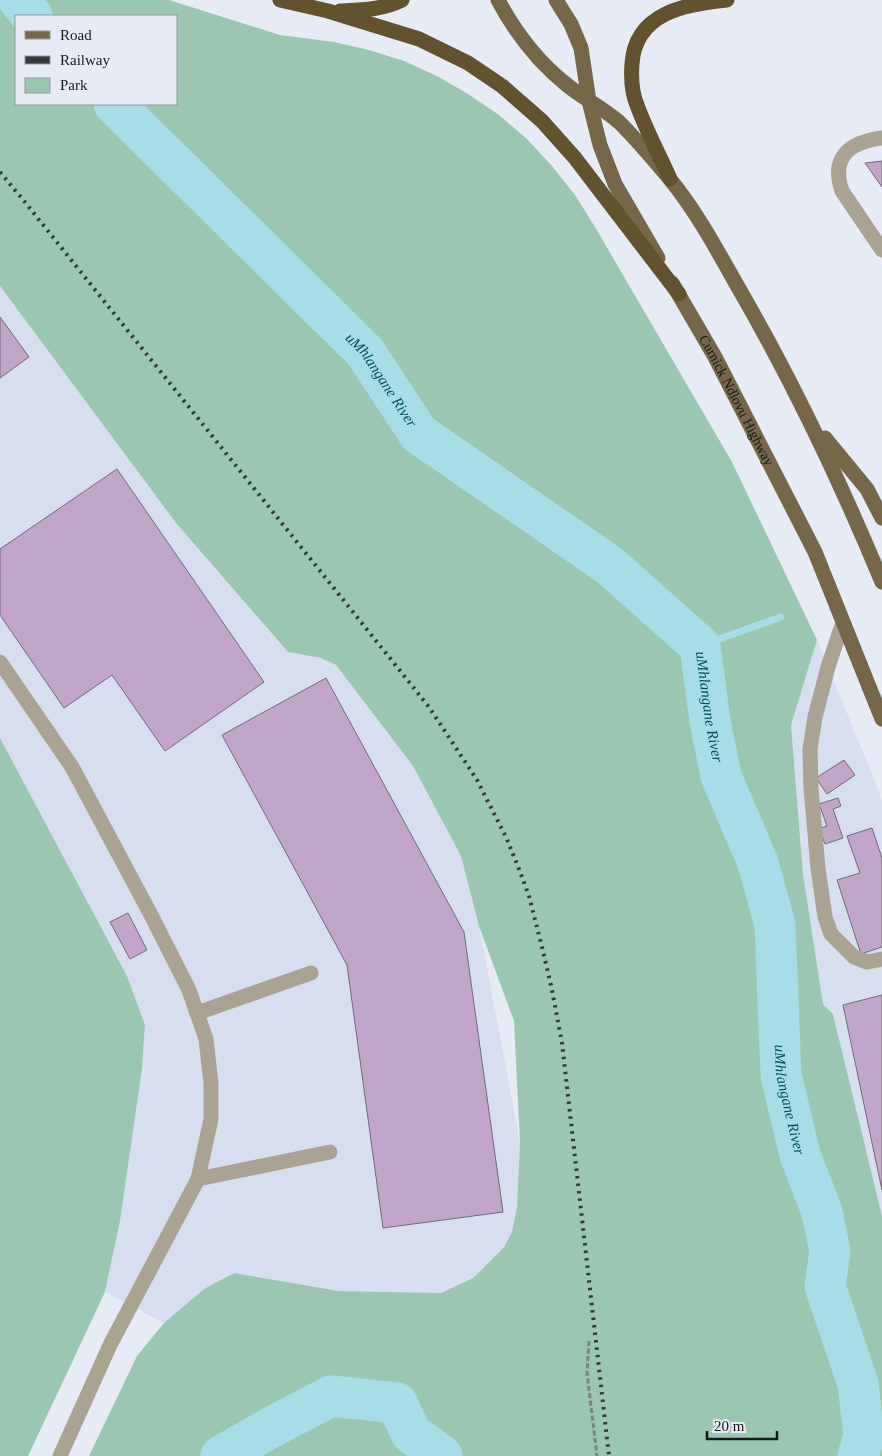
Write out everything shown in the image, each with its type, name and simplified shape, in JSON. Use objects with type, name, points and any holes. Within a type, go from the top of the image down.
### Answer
[{"type":"highway","points":[[280,0],[328,11],[419,38],[468,63],[502,86],[542,121],[575,158],[679,294]]},
{"type":"highway","points":[[328,11],[374,9],[402,0]]},
{"type":"highway","points":[[670,179],[636,104],[631,75],[633,50],[640,35],[649,25],[664,15],[702,3],[727,0]]},
{"type":"main road","points":[[498,0],[520,36],[542,61],[566,84],[618,121],[670,179],[701,223],[760,325],[811,421],[882,582]]},
{"type":"main road","name":"Curnick Ndlovu Highway","points":[[556,0],[572,24],[581,48],[589,101],[600,145],[615,184],[715,357],[810,543],[880,710]]},
{"type":"main road","points":[[811,421],[867,489],[882,518]]},
{"type":"lane","points":[[882,138],[865,142],[850,149],[843,155],[838,171],[839,184],[842,191],[882,250]]},
{"type":"lane","points":[[843,622],[815,716],[810,749],[811,788],[818,868],[825,918],[831,934],[854,957],[867,962],[882,959]]},
{"type":"lane","points":[[0,662],[72,767],[189,990],[206,1039],[211,1082],[211,1119],[198,1179],[110,1345],[60,1456]]},
{"type":"lane","points":[[197,1013],[312,974]]},
{"type":"lane","points":[[198,1179],[330,1152]]},
{"type":"path","points":[[589,1341],[587,1373],[597,1456]]},
{"type":"shaded area","points":[[0,286],[176,523],[288,652],[321,658],[336,665],[413,766],[461,856],[479,926],[520,1142],[517,1207],[512,1232],[504,1247],[473,1278],[441,1293],[339,1291],[234,1273],[204,1289],[164,1323],[105,1292],[120,1221],[142,1069],[145,1025],[127,976],[0,738]]},
{"type":"shaded area","points":[[817,640],[882,801],[882,1216],[833,1014],[823,1004],[803,874],[791,725]]},
{"type":"green space","points":[[0,0],[169,0],[280,35],[334,42],[404,61],[437,76],[468,94],[499,115],[527,139],[575,195],[595,227],[732,462],[817,640],[791,725],[803,874],[823,1004],[833,1014],[882,1216],[882,1456],[89,1456],[137,1356],[164,1323],[204,1289],[234,1273],[339,1291],[441,1293],[473,1278],[504,1247],[512,1232],[517,1207],[520,1142],[514,1021],[479,926],[461,856],[413,766],[336,665],[321,658],[288,652],[176,523],[0,286]]},
{"type":"green space","points":[[0,738],[127,976],[145,1025],[142,1069],[120,1221],[105,1292],[28,1456],[0,1456]]},
{"type":"building","points":[[882,161],[882,187],[865,163]]},
{"type":"building","points":[[0,317],[29,357],[0,378]]},
{"type":"building","points":[[117,469],[264,682],[165,751],[112,675],[64,708],[0,615],[0,549]]},
{"type":"building","points":[[326,678],[464,932],[503,1212],[383,1228],[347,965],[222,735]]},
{"type":"building","points":[[844,760],[855,775],[827,794],[816,778]]},
{"type":"building","points":[[838,798],[841,806],[833,809],[843,838],[825,844],[819,829],[827,826],[819,804]]},
{"type":"building","points":[[872,828],[882,858],[882,947],[861,954],[837,880],[860,873],[847,836]]},
{"type":"building","points":[[128,913],[147,950],[130,959],[110,922]]},
{"type":"building","points":[[882,995],[882,1190],[843,1005]]},
{"type":"waterway","name":"uMhlangane River","points":[[19,0],[31,15]]},
{"type":"waterway","name":"uMhlangane River","points":[[115,105],[365,352],[419,434],[609,565],[700,646],[710,721],[721,776],[758,863],[775,925],[781,1075],[800,1155],[822,1212],[830,1251],[825,1286],[858,1384],[864,1436],[858,1456]]},
{"type":"waterway","points":[[700,646],[781,617]]},
{"type":"waterway","name":"uMhlangane River","points":[[221,1456],[331,1396],[397,1403],[411,1433],[442,1456]]},
{"type":"railway","points":[[0,172],[429,707],[477,780],[506,837],[529,896],[552,990],[562,1043],[609,1456]]}]
